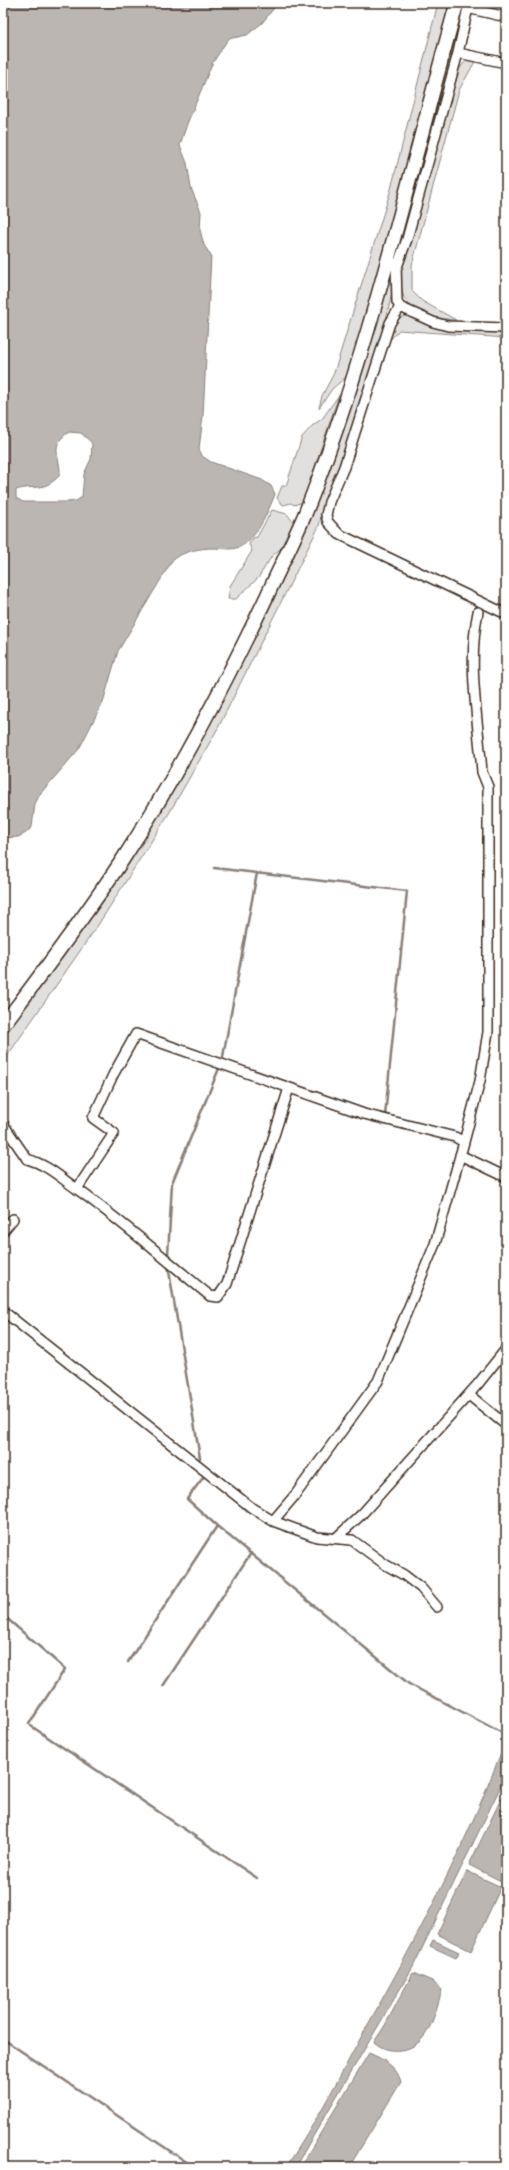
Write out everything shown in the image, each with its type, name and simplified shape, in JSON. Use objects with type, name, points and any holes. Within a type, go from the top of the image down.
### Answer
[{"type":"street","points":[[464,5],[506,17]]},
{"type":"street","points":[[464,5],[458,53],[407,239],[397,267],[397,296],[400,307],[390,323],[344,467],[329,502],[326,515],[328,522],[339,534],[506,614]]},
{"type":"street","points":[[3,1025],[69,937],[122,860],[156,806],[237,659],[304,516],[322,469],[365,337],[389,251],[464,5]]},
{"type":"street","points":[[458,53],[506,63]]},
{"type":"street","points":[[389,251],[397,267]]},
{"type":"street","points":[[400,307],[433,322],[448,326],[506,328]]},
{"type":"street","points":[[273,1521],[296,1494],[378,1381],[435,1244],[480,1081],[488,1032],[488,787],[482,772],[473,659],[474,631],[478,612]]},
{"type":"street","points":[[77,1189],[114,1133],[93,1118],[113,1076],[136,1034],[364,1114],[455,1137],[464,1142]]},
{"type":"street","points":[[3,1124],[27,1159],[37,1161],[77,1189],[210,1296],[218,1297],[227,1284],[289,1088]]},
{"type":"street","points":[[460,1155],[506,1176]]},
{"type":"street","points":[[3,1231],[13,1219]]},
{"type":"street","points":[[3,1311],[252,1508],[273,1521],[316,1537],[352,1540],[421,1588],[437,1607]]},
{"type":"street","points":[[336,1538],[362,1514],[469,1394],[506,1349]]},
{"type":"street","points":[[469,1394],[506,1425]]},
{"type":"shaded area","points":[[3,3],[278,3],[262,23],[247,35],[228,39],[212,64],[187,124],[180,145],[187,163],[191,188],[201,212],[200,230],[204,245],[211,256],[203,416],[199,449],[202,456],[211,462],[262,480],[271,486],[275,494],[260,526],[243,545],[231,549],[198,549],[173,559],[118,651],[103,702],[79,749],[40,794],[35,804],[32,827],[26,833],[18,837],[3,838]],"holes":[[[69,432],[81,433],[92,443],[91,459],[84,474],[82,497],[76,501],[67,502],[23,502],[16,498],[16,490],[44,486],[54,481],[60,475],[57,452],[59,442]]]},
{"type":"shaded area","points":[[438,3],[452,3],[379,275],[347,376],[332,389],[319,408],[322,396],[334,373],[391,189]]},
{"type":"shaded area","points":[[462,3],[468,3],[398,259],[398,240]]},
{"type":"shaded area","points":[[477,58],[459,90],[412,265],[412,291],[422,301],[456,320],[434,317],[412,307],[403,295],[400,270],[459,70],[466,61]]},
{"type":"shaded area","points":[[392,263],[392,292],[385,325],[362,400],[319,526],[218,728],[168,815],[98,925],[3,1062],[3,1033],[83,928],[160,814],[204,736],[257,629]]},
{"type":"shaded area","points":[[406,316],[506,331],[506,338],[399,330],[388,342],[392,325],[397,319]]},
{"type":"shaded area","points":[[339,395],[303,502],[294,505],[291,503],[283,505],[277,498],[282,486],[286,486],[302,437],[313,425],[322,419]]},
{"type":"shaded area","points":[[272,510],[287,514],[295,524],[286,544],[272,556],[258,578],[236,599],[228,599],[230,586],[252,551],[249,544],[253,538],[257,537]]},
{"type":"shaded area","points":[[506,1739],[506,1771],[498,1792],[413,1967],[295,2167],[286,2167],[328,2098],[424,1922],[476,1814]]},
{"type":"shaded area","points":[[501,1799],[506,1801],[505,1883],[469,1865]]},
{"type":"shaded area","points":[[467,1871],[501,1887],[471,1951],[437,1934]]},
{"type":"shaded area","points":[[433,1940],[459,1952],[456,1958],[430,1946]]},
{"type":"shaded area","points":[[413,1973],[432,1981],[442,1990],[433,2019],[424,2036],[418,2043],[410,2048],[389,2050],[383,2048],[374,2042],[384,2027]]},
{"type":"shaded area","points":[[369,2053],[393,2067],[401,2082],[349,2167],[300,2167]]},
{"type":"waterway","points":[[214,868],[407,891],[385,1116]]},
{"type":"waterway","points":[[222,1062],[257,873]]},
{"type":"waterway","points":[[168,1255],[172,1183],[220,1066]]},
{"type":"waterway","points":[[168,1265],[200,1458]]},
{"type":"waterway","points":[[205,1475],[187,1499],[217,1526],[409,1684],[506,1735]]},
{"type":"waterway","points":[[128,1662],[217,1526]]},
{"type":"waterway","points":[[163,1686],[251,1553]]},
{"type":"waterway","points":[[3,1615],[65,1669],[29,1724]]},
{"type":"waterway","points":[[31,1726],[257,1878]]},
{"type":"waterway","points":[[3,2039],[194,2167]]}]
